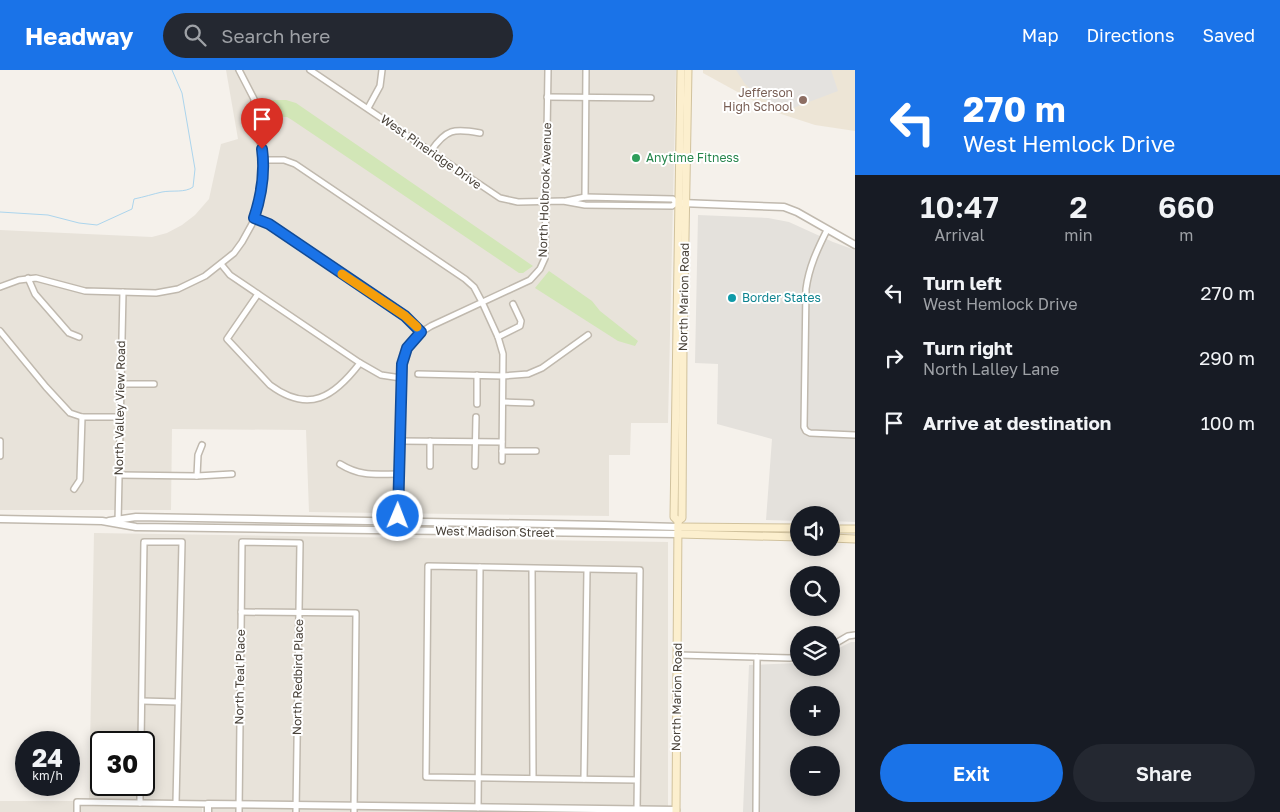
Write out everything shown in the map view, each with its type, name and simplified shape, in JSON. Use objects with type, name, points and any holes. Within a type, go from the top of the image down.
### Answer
[{"type":"main road","name":"North Marion Road","points":[[676,811],[678,528],[674,517],[681,203],[681,70]]},
{"type":"main road","name":"North Marion Road","points":[[681,203],[688,70]]},
{"type":"main road","name":"West Madison Street","points":[[678,528],[790,528]]},
{"type":"main road","name":"West Madison Street","points":[[678,528],[790,536]]},
{"type":"main road","points":[[840,529],[855,529]]},
{"type":"main road","points":[[840,538],[855,539]]},
{"type":"street","points":[[0,287],[28,278],[43,279],[80,290],[156,293],[178,288],[204,276],[234,253],[242,242],[259,204],[263,160],[254,121],[254,99],[238,70]]},
{"type":"street","name":"West Pineridge Drive","points":[[310,70],[500,198],[518,202],[546,201],[585,205],[672,206],[681,203]]},
{"type":"street","points":[[368,108],[380,86],[382,70]]},
{"type":"street","name":"North Holbrook Avenue","points":[[398,531],[401,378],[402,364],[407,348],[421,332],[530,280],[540,269],[545,254],[548,70]]},
{"type":"street","points":[[585,197],[586,70]]},
{"type":"street","points":[[548,97],[651,98]]},
{"type":"street","points":[[431,151],[440,139],[450,132],[463,130],[480,133]]},
{"type":"street","points":[[263,160],[284,160],[298,166],[474,287],[498,337],[503,354],[502,461]]},
{"type":"street","name":"West Pineridge Drive","points":[[563,202],[585,197],[673,199],[681,203]]},
{"type":"street","points":[[681,203],[784,207],[797,212],[855,245]]},
{"type":"street","points":[[254,218],[269,224],[397,311],[414,323],[421,332]]},
{"type":"street","points":[[827,230],[813,258],[807,281],[804,427],[810,433],[855,435]]},
{"type":"street","points":[[221,264],[230,275],[360,363],[381,375],[401,378]]},
{"type":"street","points":[[28,278],[35,294],[69,333],[79,337]]},
{"type":"street","name":"North Valley View Road","points":[[118,522],[122,292]]},
{"type":"street","points":[[258,294],[227,338],[276,389],[298,398],[322,396],[341,386],[360,363]]},
{"type":"street","points":[[498,337],[520,326],[521,321],[514,304]]},
{"type":"street","points":[[0,331],[70,413],[82,417],[120,417]]},
{"type":"street","points":[[418,374],[522,376],[534,372],[588,334]]},
{"type":"street","points":[[477,375],[477,404]]},
{"type":"street","points":[[121,384],[154,384]]},
{"type":"street","points":[[503,402],[530,402]]},
{"type":"street","points":[[476,416],[476,466]]},
{"type":"street","points":[[74,489],[80,480],[82,417]]},
{"type":"street","points":[[0,441],[0,456]]},
{"type":"street","points":[[400,441],[502,442]]},
{"type":"street","points":[[430,441],[430,466]]},
{"type":"street","points":[[197,476],[198,455],[202,445]]},
{"type":"street","points":[[502,451],[536,451]]},
{"type":"street","points":[[340,464],[362,474],[399,474]]},
{"type":"street","points":[[119,475],[197,476],[232,474]]},
{"type":"street","name":"West Madison Street","points":[[118,522],[136,517],[678,528]]},
{"type":"street","name":"West Madison Street","points":[[0,519],[102,521],[118,522],[136,527],[398,531],[678,528]]},
{"type":"street","points":[[141,731],[144,542],[182,542],[176,803]]},
{"type":"street","name":"North Redbird Place","points":[[242,542],[300,543],[296,808]]},
{"type":"street","name":"North Teal Place","points":[[239,812],[242,542]]},
{"type":"street","points":[[637,780],[426,777],[428,566],[640,570],[637,810]]},
{"type":"street","points":[[478,808],[480,567]]},
{"type":"street","points":[[532,569],[533,778]]},
{"type":"street","points":[[584,779],[587,570]]},
{"type":"street","points":[[241,612],[356,613],[354,809]]},
{"type":"street","points":[[840,641],[848,636],[855,635]]},
{"type":"street","points":[[678,655],[790,658]]},
{"type":"street","points":[[756,812],[757,657]]},
{"type":"street","points":[[142,701],[178,702]]},
{"type":"street","points":[[140,796],[140,803]]},
{"type":"street","points":[[77,812],[77,802],[239,804],[296,808],[354,809],[478,808],[676,811]]},
{"type":"street","points":[[208,804],[208,812]]},
{"type":"shaded area","points":[[226,70],[676,70],[668,423],[631,423],[630,455],[609,455],[609,516],[309,512],[306,430],[172,429],[171,510],[0,510],[0,230],[152,237],[167,233],[182,225],[195,215],[209,199],[221,144],[238,139]]},
{"type":"shaded area","name":"Jefferson High School","points":[[703,70],[855,70],[855,131],[815,125],[772,111],[703,73]]},
{"type":"shaded area","points":[[736,70],[831,70],[838,91],[785,111],[757,95],[745,84]]},
{"type":"shaded area","points":[[698,215],[768,218],[789,222],[855,250],[855,522],[840,521],[840,506],[790,506],[790,521],[766,520],[772,439],[717,424],[718,364],[695,363]]},
{"type":"shaded area","points":[[94,533],[668,542],[668,812],[212,812],[212,803],[202,803],[202,812],[0,812],[0,801],[89,801],[90,747],[90,796],[155,796],[155,731],[90,731]]},
{"type":"shaded area","points":[[855,642],[855,812],[743,812],[749,665],[790,663],[790,676],[840,676],[840,648]]},
{"type":"green space","points":[[263,100],[286,100],[296,103],[533,266],[523,273],[519,273],[292,120],[287,117],[264,116]]},
{"type":"green space","points":[[549,271],[592,301],[600,311],[638,341],[635,346],[618,341],[535,288]]},
{"type":"waterway","points":[[0,212],[48,215],[79,223],[97,225],[132,209],[134,199],[162,192],[186,190],[193,187],[195,169],[182,93],[172,70]]},
{"type":"slow traffic","points":[[342,274],[405,316],[417,327]]},
{"type":"place","name":"Jefferson High School","points":[[803,100]]},
{"type":"place","name":"Anytime Fitness","points":[[636,158]]},
{"type":"place","name":"Border States","points":[[732,298]]},
{"type":"route","points":[[262,149],[262,183],[259,204],[254,218],[269,224],[405,316],[421,332],[407,348],[402,364],[398,516]]}]
